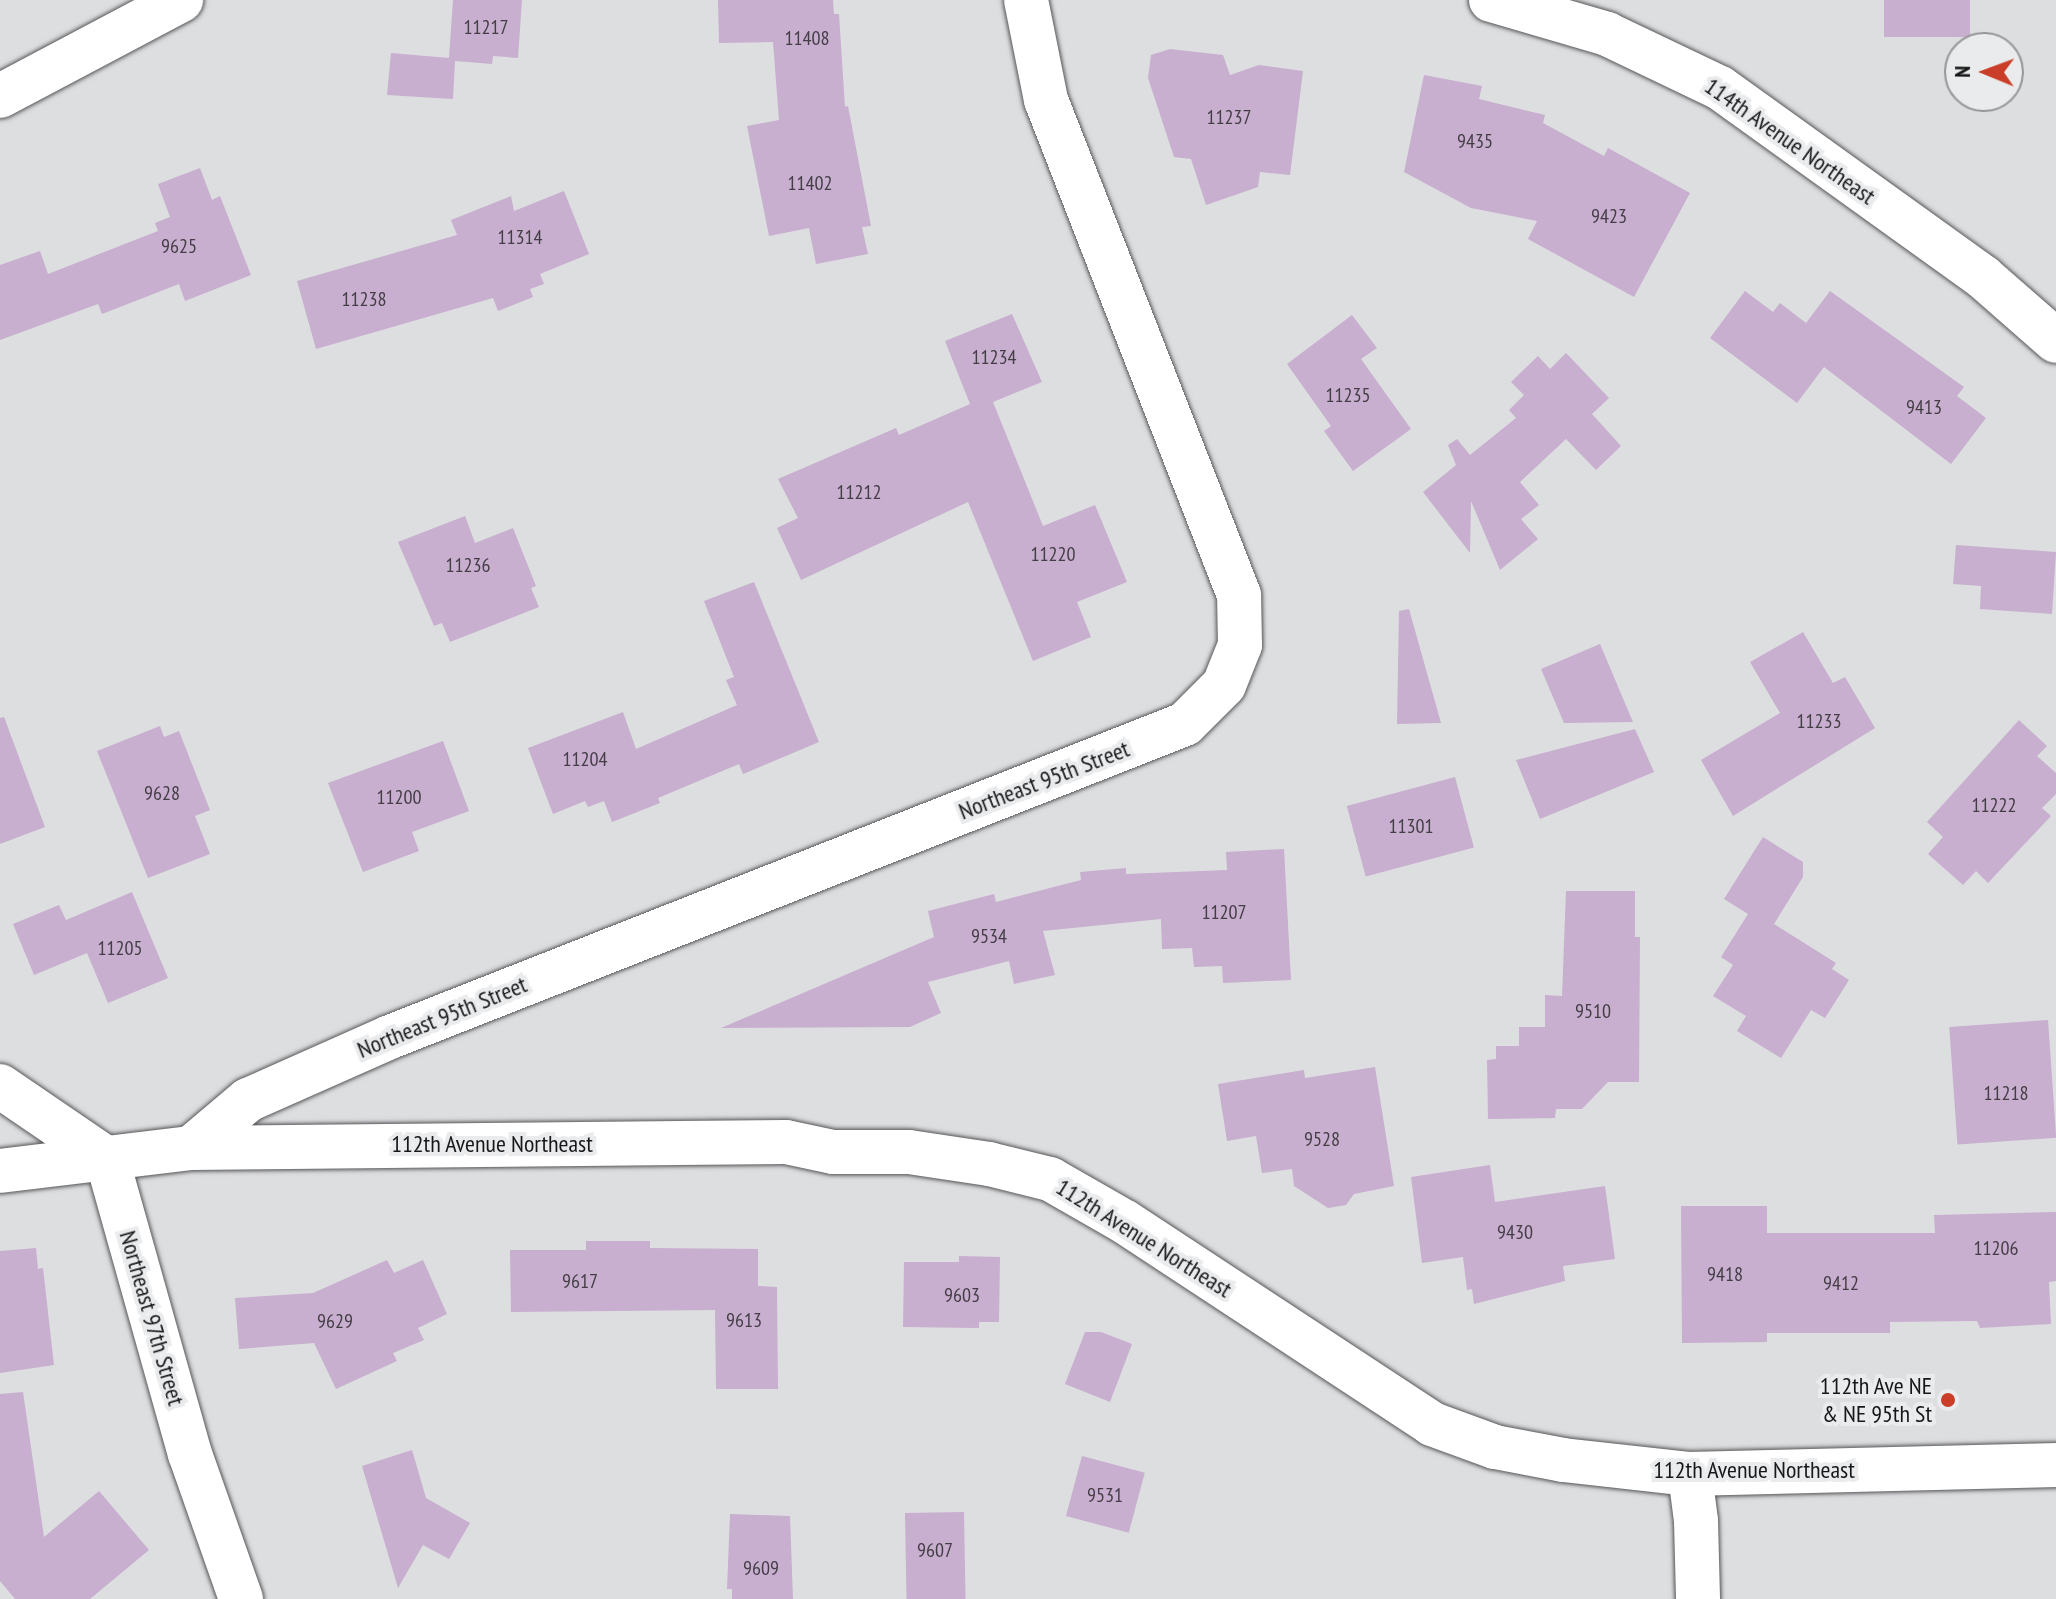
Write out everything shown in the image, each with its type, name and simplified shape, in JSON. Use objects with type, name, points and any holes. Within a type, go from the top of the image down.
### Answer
[{"type":"street","points":[[0,96],[181,0]]},
{"type":"street","name":"Northeast 95th Street","points":[[191,1148],[248,1100],[390,1037],[1185,724],[1224,685],[1240,645],[1239,595],[1046,100],[1026,0]]},
{"type":"street","name":"114th Avenue Northeast","points":[[1491,0],[1607,34],[1720,88],[1983,277],[2056,341]]},
{"type":"street","points":[[0,1086],[107,1159]]},
{"type":"street","name":"112th Avenue Northeast","points":[[0,1171],[191,1148],[786,1142],[833,1152],[909,1152],[989,1164],[1050,1179],[1125,1222],[1432,1424],[1495,1447],[1563,1460],[1690,1474],[2056,1465]]},
{"type":"street","name":"Northeast 97th Street","points":[[107,1159],[190,1454],[241,1599]]},
{"type":"street","points":[[1690,1474],[1696,1521],[1698,1599]]},
{"type":"building","points":[[453,0],[522,0],[518,58],[493,56],[492,64],[455,61],[453,99],[387,95],[391,53],[449,58]]},
{"type":"building","points":[[718,0],[833,0],[834,14],[839,14],[845,107],[848,106],[871,226],[862,227],[868,254],[816,264],[809,228],[769,236],[747,126],[779,120],[773,42],[719,43]]},
{"type":"building","points":[[1884,0],[1970,0],[1970,32],[1944,32],[1944,37],[1884,37]]},
{"type":"building","points":[[1170,49],[1223,55],[1230,75],[1259,65],[1303,71],[1290,175],[1260,172],[1258,187],[1206,205],[1191,159],[1174,157],[1148,78],[1151,55]]},
{"type":"building","points":[[1424,75],[1482,86],[1479,99],[1545,115],[1543,123],[1604,156],[1608,148],[1690,193],[1634,297],[1528,239],[1537,221],[1471,208],[1404,172]]},
{"type":"building","points":[[200,168],[212,200],[220,196],[251,275],[185,301],[179,284],[102,314],[98,304],[0,340],[0,265],[40,251],[48,274],[158,231],[155,223],[170,217],[158,184]]},
{"type":"building","points":[[564,191],[589,254],[540,274],[544,284],[530,289],[533,297],[498,311],[493,298],[316,349],[297,281],[457,235],[451,220],[511,196],[514,211]]},
{"type":"building","points":[[1745,291],[1773,312],[1780,303],[1806,323],[1830,291],[1964,387],[1957,396],[1986,418],[1951,464],[1824,367],[1797,403],[1710,338]]},
{"type":"building","points":[[1012,314],[1042,382],[993,402],[1043,526],[1095,505],[1127,582],[1077,602],[1091,637],[1033,661],[968,502],[801,580],[777,528],[798,518],[778,479],[896,428],[899,435],[970,404],[945,341]]},
{"type":"building","points":[[1352,315],[1377,348],[1361,359],[1411,429],[1353,471],[1324,431],[1331,426],[1287,364]]},
{"type":"building","points":[[1566,353],[1609,398],[1592,414],[1621,446],[1596,470],[1566,439],[1520,482],[1539,505],[1521,519],[1538,539],[1500,570],[1471,501],[1470,553],[1423,492],[1456,465],[1448,445],[1457,439],[1470,455],[1516,418],[1509,410],[1524,395],[1511,382],[1538,356],[1550,369]]},
{"type":"building","points":[[465,516],[475,543],[513,528],[536,586],[531,588],[539,607],[450,642],[442,623],[434,626],[398,542]]},
{"type":"building","points":[[1956,545],[2056,552],[2052,614],[1980,609],[1981,586],[1953,584]]},
{"type":"building","points":[[754,582],[819,742],[743,774],[739,764],[658,798],[660,803],[612,822],[604,801],[588,807],[585,801],[553,814],[528,748],[623,712],[636,749],[737,705],[726,680],[734,677],[704,601]]},
{"type":"building","points":[[1409,609],[1441,723],[1397,724],[1399,611]]},
{"type":"building","points":[[1803,632],[1833,683],[1845,677],[1875,728],[1733,816],[1701,760],[1780,713],[1750,662]]},
{"type":"building","points":[[1600,644],[1633,722],[1564,723],[1541,669]]},
{"type":"building","points":[[4,717],[45,827],[0,844],[0,718]]},
{"type":"building","points":[[2019,720],[2047,746],[2037,756],[2056,773],[2056,794],[2042,808],[2051,816],[1988,883],[1976,871],[1963,885],[1928,854],[1943,837],[1927,822]]},
{"type":"building","points":[[160,726],[164,737],[179,731],[210,810],[195,816],[210,854],[148,878],[97,751]]},
{"type":"building","points":[[1635,729],[1654,772],[1540,819],[1516,760]]},
{"type":"building","points":[[443,741],[469,811],[412,832],[419,851],[363,872],[328,783]]},
{"type":"building","points":[[1455,777],[1474,848],[1366,877],[1347,806]]},
{"type":"building","points":[[1763,837],[1803,862],[1803,877],[1774,924],[1836,963],[1832,969],[1849,980],[1825,1018],[1811,1010],[1781,1058],[1737,1031],[1746,1016],[1713,996],[1733,965],[1721,957],[1748,914],[1724,899]]},
{"type":"building","points":[[1284,849],[1291,980],[1223,983],[1222,966],[1194,967],[1192,948],[1162,949],[1161,919],[1043,931],[1055,975],[1014,984],[1009,961],[928,982],[941,1013],[910,1027],[721,1028],[934,937],[928,911],[994,894],[996,902],[1081,880],[1080,872],[1126,868],[1126,874],[1227,870],[1226,852]]},
{"type":"building","points":[[1566,891],[1635,891],[1635,937],[1640,937],[1639,1082],[1608,1082],[1582,1109],[1556,1109],[1555,1118],[1488,1119],[1487,1060],[1496,1059],[1496,1046],[1519,1046],[1519,1027],[1545,1027],[1545,995],[1562,996]]},
{"type":"building","points":[[132,892],[168,978],[108,1003],[87,953],[34,975],[13,924],[59,905],[66,920]]},
{"type":"building","points":[[2048,1020],[2056,1138],[1957,1145],[1949,1027]]},
{"type":"building","points":[[1375,1067],[1394,1186],[1354,1194],[1346,1205],[1328,1208],[1294,1186],[1292,1169],[1262,1173],[1256,1136],[1227,1141],[1218,1084],[1304,1070],[1305,1078]]},
{"type":"building","points":[[1490,1165],[1495,1202],[1605,1186],[1615,1259],[1563,1266],[1565,1281],[1474,1304],[1472,1289],[1467,1290],[1463,1257],[1422,1263],[1411,1177]]},
{"type":"building","points":[[1681,1206],[1767,1206],[1767,1233],[1935,1233],[1934,1215],[2056,1212],[2056,1281],[2049,1282],[2051,1324],[1980,1328],[1977,1321],[1890,1322],[1890,1333],[1767,1333],[1767,1342],[1682,1343]]},
{"type":"building","points":[[586,1241],[650,1241],[650,1248],[758,1249],[758,1286],[777,1287],[778,1389],[716,1389],[715,1310],[511,1312],[510,1250],[586,1250]]},
{"type":"building","points":[[36,1248],[38,1269],[43,1268],[54,1365],[0,1373],[0,1251]]},
{"type":"building","points":[[959,1256],[1000,1257],[999,1322],[979,1322],[979,1328],[903,1327],[904,1262],[959,1262]]},
{"type":"building","points":[[387,1260],[394,1273],[423,1260],[447,1314],[418,1328],[424,1340],[393,1353],[397,1361],[336,1389],[314,1343],[239,1349],[235,1298],[313,1293]]},
{"type":"building","points":[[1085,1332],[1101,1332],[1132,1344],[1110,1402],[1065,1384]]},
{"type":"building","points":[[23,1392],[44,1537],[99,1491],[149,1550],[90,1599],[15,1599],[0,1581],[0,1394]]},
{"type":"building","points":[[412,1450],[426,1498],[470,1523],[449,1559],[423,1545],[398,1588],[362,1466]]},
{"type":"building","points":[[1082,1456],[1145,1473],[1129,1533],[1066,1516]]},
{"type":"building","points":[[964,1512],[966,1599],[907,1599],[905,1513]]},
{"type":"building","points":[[730,1514],[790,1516],[793,1599],[732,1599],[732,1589],[727,1589]]},
{"type":"place","name":"112th Ave NE & NE 95th St","points":[[1948,1400]]}]
